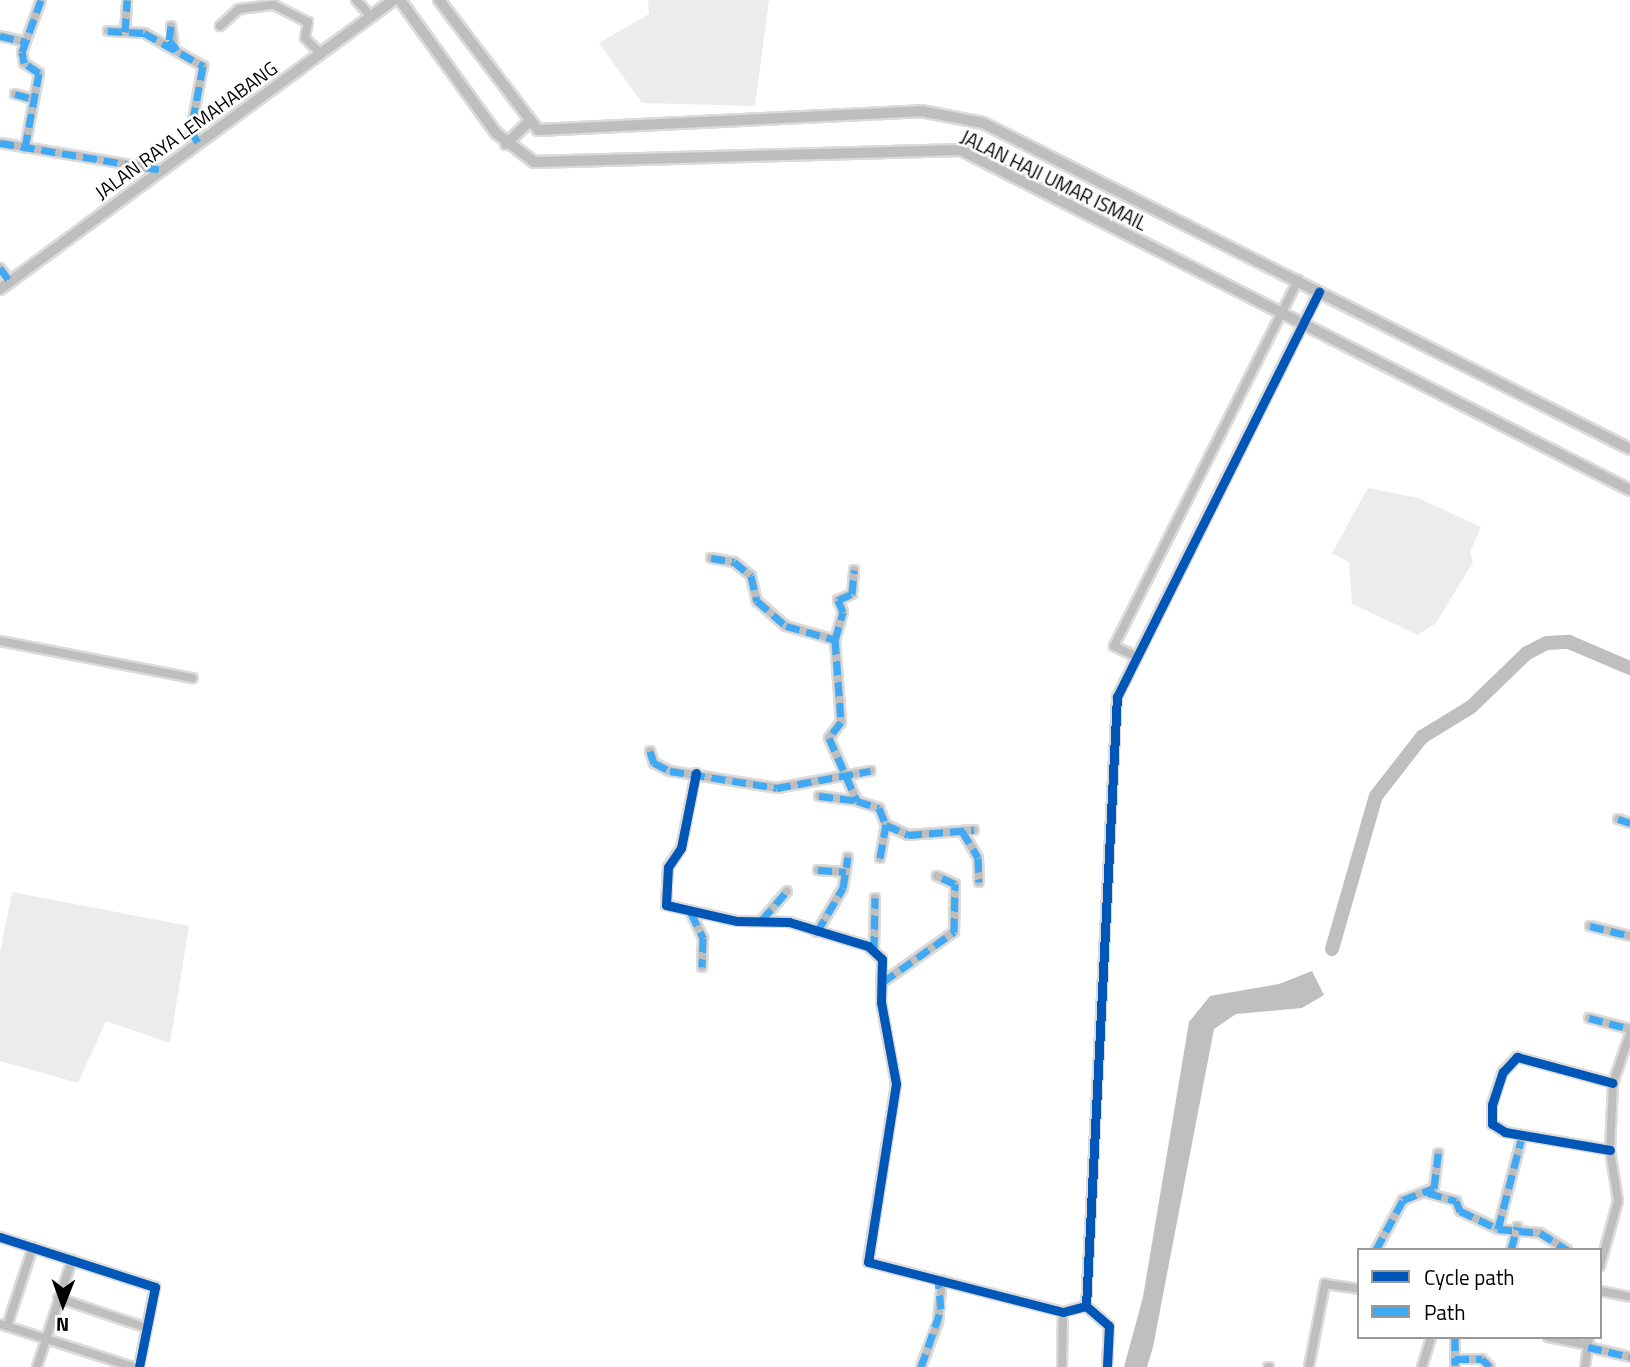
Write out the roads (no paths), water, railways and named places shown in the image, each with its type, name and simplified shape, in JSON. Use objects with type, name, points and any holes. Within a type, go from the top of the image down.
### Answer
[{"type":"main road","points":[[374,14],[380,0]]},
{"type":"main road","name":"JALAN RAYA LEMAHABANG","points":[[0,289],[393,0]]},
{"type":"main road","name":"JALAN HAJI UMAR ISMAIL","points":[[400,0],[506,144],[534,162],[562,165],[947,147],[1303,323],[1630,490]]},
{"type":"main road","points":[[439,0],[528,122],[506,144]]},
{"type":"main road","name":"JALAN HAJI UMAR ISMAIL","points":[[528,122],[549,133],[921,111],[955,116],[1009,135],[1630,449]]},
{"type":"street","points":[[25,148],[39,73],[24,63],[25,42],[41,0]]},
{"type":"street","points":[[125,32],[127,0]]},
{"type":"street","points":[[356,0],[374,14]]},
{"type":"street","points":[[220,26],[239,9],[274,5],[308,22],[305,37],[320,53]]},
{"type":"street","points":[[171,26],[172,46],[200,65],[204,84],[191,131],[198,142]]},
{"type":"street","points":[[108,31],[149,35],[200,65]]},
{"type":"street","points":[[0,36],[25,42]]},
{"type":"street","points":[[15,94],[33,99]]},
{"type":"street","points":[[0,144],[161,170]]},
{"type":"street","points":[[0,268],[10,282]]},
{"type":"street","points":[[1133,655],[1114,646],[1298,280]]},
{"type":"street","points":[[1086,1306],[1116,713],[1133,655],[1319,291]]},
{"type":"street","points":[[712,558],[734,562],[751,576],[757,601],[786,626],[835,640]]},
{"type":"street","points":[[854,570],[852,594],[838,600],[842,618],[835,640],[841,722],[830,738],[842,774],[854,798],[879,808],[886,825],[880,858]]},
{"type":"street","points":[[0,640],[192,678]]},
{"type":"street","points":[[650,751],[654,763],[783,788],[842,774],[870,771]]},
{"type":"street","points":[[696,773],[664,893],[672,911],[762,920],[817,932],[874,950]]},
{"type":"street","points":[[819,796],[844,802],[854,798]]},
{"type":"street","points":[[1618,819],[1630,823]]},
{"type":"street","points":[[886,825],[908,835],[974,830]]},
{"type":"street","points":[[962,831],[978,858],[979,882]]},
{"type":"street","points":[[817,932],[846,872],[848,857]]},
{"type":"street","points":[[818,870],[846,872]]},
{"type":"street","points":[[883,982],[954,932],[956,884],[937,876]]},
{"type":"street","points":[[762,920],[787,891]]},
{"type":"street","points":[[875,898],[874,950],[884,965],[883,982],[896,1093],[867,1260],[1063,1312],[1086,1306]]},
{"type":"street","points":[[691,913],[704,938],[702,967]]},
{"type":"street","points":[[1590,926],[1630,936]]},
{"type":"street","points":[[1589,1018],[1630,1032],[1613,1083],[1610,1150],[1618,1200],[1602,1259]]},
{"type":"street","points":[[1610,1150],[1505,1132],[1492,1124],[1492,1105],[1503,1072],[1517,1057],[1613,1083]]},
{"type":"street","points":[[1498,1229],[1521,1141]]},
{"type":"street","points":[[1428,1193],[1437,1180],[1438,1153]]},
{"type":"street","points":[[1377,1248],[1403,1200],[1428,1193],[1456,1201],[1460,1211],[1498,1229],[1517,1227],[1563,1248]]},
{"type":"street","points":[[1512,1248],[1517,1227]]},
{"type":"street","points":[[0,1237],[155,1286],[139,1367]]},
{"type":"street","points":[[33,1247],[4,1325],[133,1367]]},
{"type":"street","points":[[37,1367],[72,1260]]},
{"type":"street","points":[[921,1367],[938,1322],[942,1280]]},
{"type":"street","points":[[1309,1367],[1325,1284],[1357,1289]]},
{"type":"street","points":[[1602,1290],[1630,1297]]},
{"type":"street","points":[[58,1298],[147,1328]]},
{"type":"street","points":[[1086,1306],[1110,1328],[1107,1367]]},
{"type":"street","points":[[1062,1367],[1063,1312]]},
{"type":"street","points":[[1422,1367],[1430,1339]]},
{"type":"street","points":[[1455,1339],[1455,1363],[1482,1359],[1490,1367]]},
{"type":"street","points":[[1561,1339],[1588,1343],[1630,1357]]},
{"type":"street","points":[[1585,1367],[1588,1343]]},
{"type":"waterway","points":[[1332,949],[1376,796],[1422,737],[1471,707],[1527,653],[1547,643],[1569,642],[1630,668]]}]
